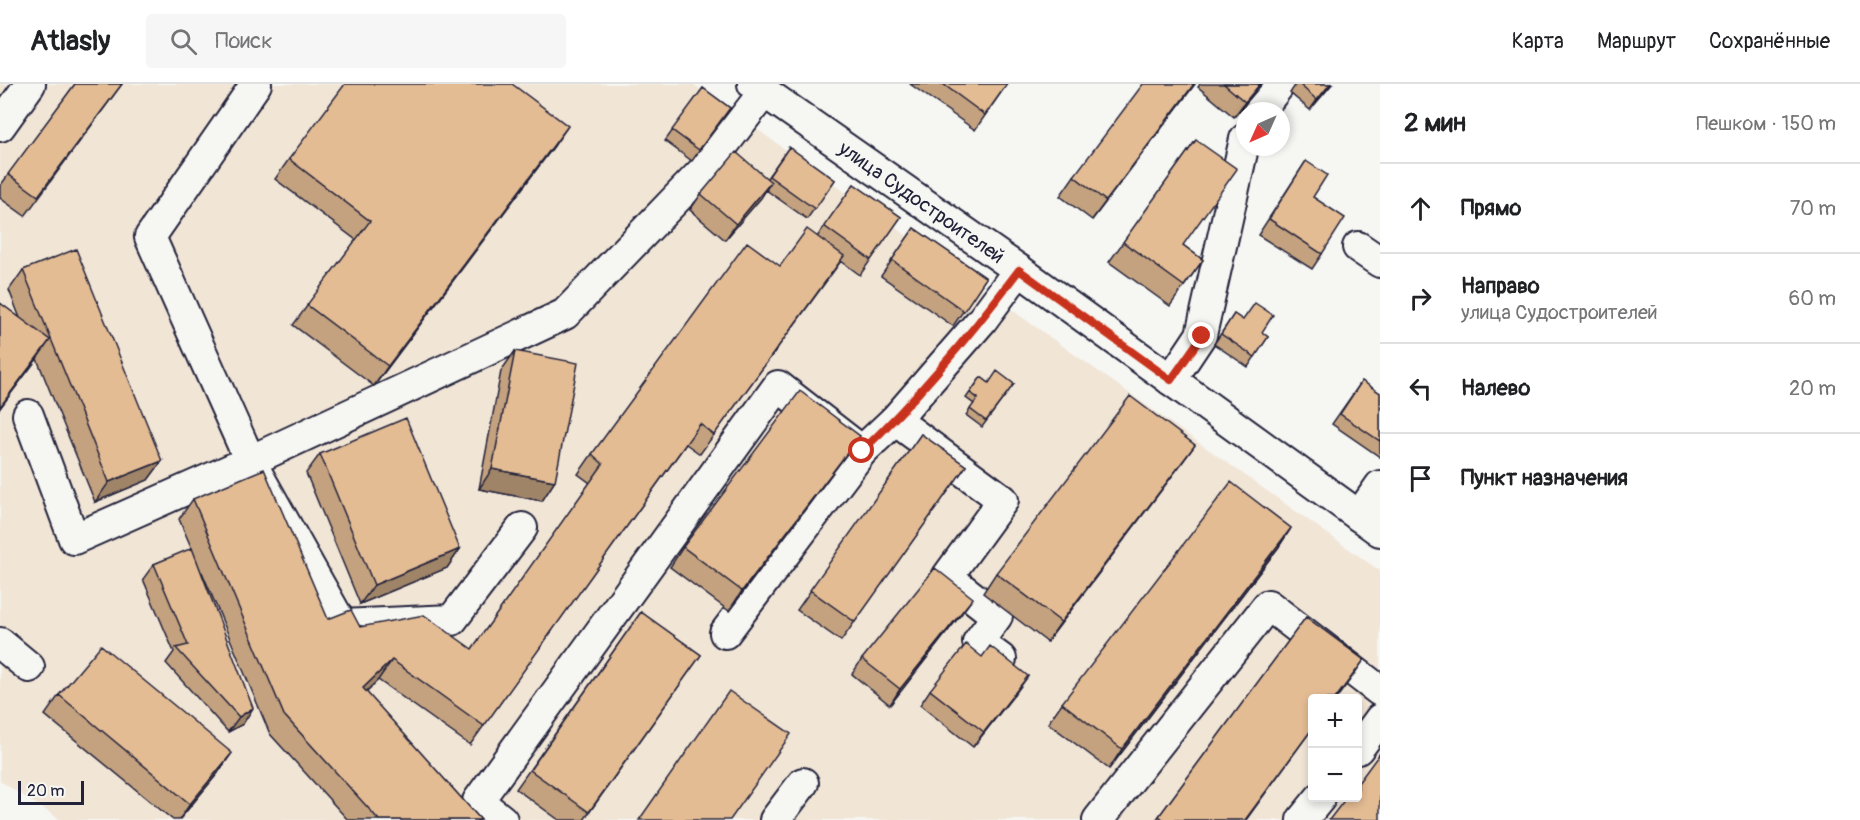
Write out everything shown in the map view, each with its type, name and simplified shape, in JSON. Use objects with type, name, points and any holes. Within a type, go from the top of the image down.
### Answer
[{"type":"street","points":[[0,126],[30,84]]},
{"type":"street","points":[[256,84],[150,237],[250,461],[342,626],[452,620],[522,528]]},
{"type":"street","points":[[1266,102],[1280,84]]},
{"type":"street","points":[[27,415],[74,539],[250,461],[565,314],[704,170],[759,88]]},
{"type":"street","name":"улица Судостроителей","points":[[759,88],[1019,270],[1370,523]]},
{"type":"street","points":[[1171,380],[1202,336],[1241,156]]},
{"type":"street","points":[[725,633],[862,451],[895,420],[982,320],[1019,270]]},
{"type":"street","points":[[502,820],[478,801],[778,386],[862,451]]},
{"type":"street","points":[[895,420],[1003,500],[947,577],[997,616],[978,642],[1001,659]]},
{"type":"street","points":[[1370,523],[1380,486]]},
{"type":"street","points":[[1098,820],[1268,604],[1380,691]]},
{"type":"street","points":[[0,643],[29,667]]},
{"type":"street","points":[[1362,743],[1380,720]]},
{"type":"street","points":[[775,820],[803,783]]},
{"type":"street","points":[[1302,820],[1317,802]]},
{"type":"shaded area","points":[[0,84],[693,84],[1380,571],[1380,820],[61,820],[0,781]]},
{"type":"building","points":[[75,84],[122,84],[38,196],[8,174]]},
{"type":"building","points":[[345,84],[512,84],[568,126],[388,366],[307,305],[370,221],[289,159]]},
{"type":"building","points":[[943,84],[1007,84],[985,115]]},
{"type":"building","points":[[1143,84],[1194,84],[1106,201],[1074,176]]},
{"type":"building","points":[[1224,84],[1260,84],[1245,102]]},
{"type":"building","points":[[1299,84],[1330,84],[1317,100]]},
{"type":"building","points":[[703,88],[730,108],[699,150],[672,130]]},
{"type":"building","points":[[1196,140],[1237,169],[1183,245],[1203,260],[1184,286],[1123,242]]},
{"type":"building","points":[[789,147],[835,180],[815,209],[769,176]]},
{"type":"building","points":[[736,152],[771,182],[736,224],[701,194]]},
{"type":"building","points":[[1306,161],[1327,175],[1313,197],[1345,218],[1322,254],[1269,219]]},
{"type":"building","points":[[854,184],[901,217],[871,260],[824,226]]},
{"type":"building","points":[[914,228],[986,278],[964,311],[892,260]]},
{"type":"building","points":[[807,229],[844,256],[714,435],[700,424],[484,726],[392,660],[363,688],[481,820],[379,820],[284,715],[193,499],[264,469],[328,619],[351,610],[360,627],[424,615],[472,649],[603,464],[592,454],[747,242],[780,266]]},
{"type":"building","points":[[76,249],[162,461],[109,482],[23,270]]},
{"type":"building","points":[[0,303],[50,340],[0,407]]},
{"type":"building","points":[[1255,303],[1273,315],[1262,332],[1268,337],[1255,357],[1221,334],[1234,314],[1243,320]]},
{"type":"building","points":[[515,351],[578,363],[555,481],[492,469]]},
{"type":"building","points":[[997,371],[1014,384],[986,421],[970,409],[978,398],[970,393],[981,377],[989,383]]},
{"type":"building","points":[[1362,381],[1380,393],[1380,441],[1340,414]]},
{"type":"building","points":[[800,391],[860,436],[742,591],[683,547]]},
{"type":"building","points":[[1130,396],[1195,445],[1061,622],[996,573]]},
{"type":"building","points":[[406,418],[460,549],[374,585],[320,454]]},
{"type":"building","points":[[921,434],[966,466],[855,622],[810,590]]},
{"type":"building","points":[[1231,482],[1291,528],[1122,749],[1062,703]]},
{"type":"building","points":[[192,548],[253,708],[239,717],[176,648],[188,645],[154,564]]},
{"type":"building","points":[[935,568],[973,598],[900,689],[862,659]]},
{"type":"building","points":[[641,612],[701,655],[589,812],[530,770]]},
{"type":"building","points":[[1306,617],[1364,660],[1339,694],[1308,694],[1308,734],[1245,820],[1164,820],[1159,816]]},
{"type":"building","points":[[966,644],[982,657],[990,646],[1028,676],[984,732],[930,690]]},
{"type":"building","points":[[101,645],[232,753],[190,804],[59,695]]},
{"type":"building","points":[[729,691],[791,734],[730,820],[639,820]]},
{"type":"building","points":[[1380,753],[1380,820],[1329,820],[1343,802],[1362,802],[1362,778]]},
{"type":"route","points":[[862,451],[895,420],[982,320],[1019,270],[1171,380],[1202,336]]}]
